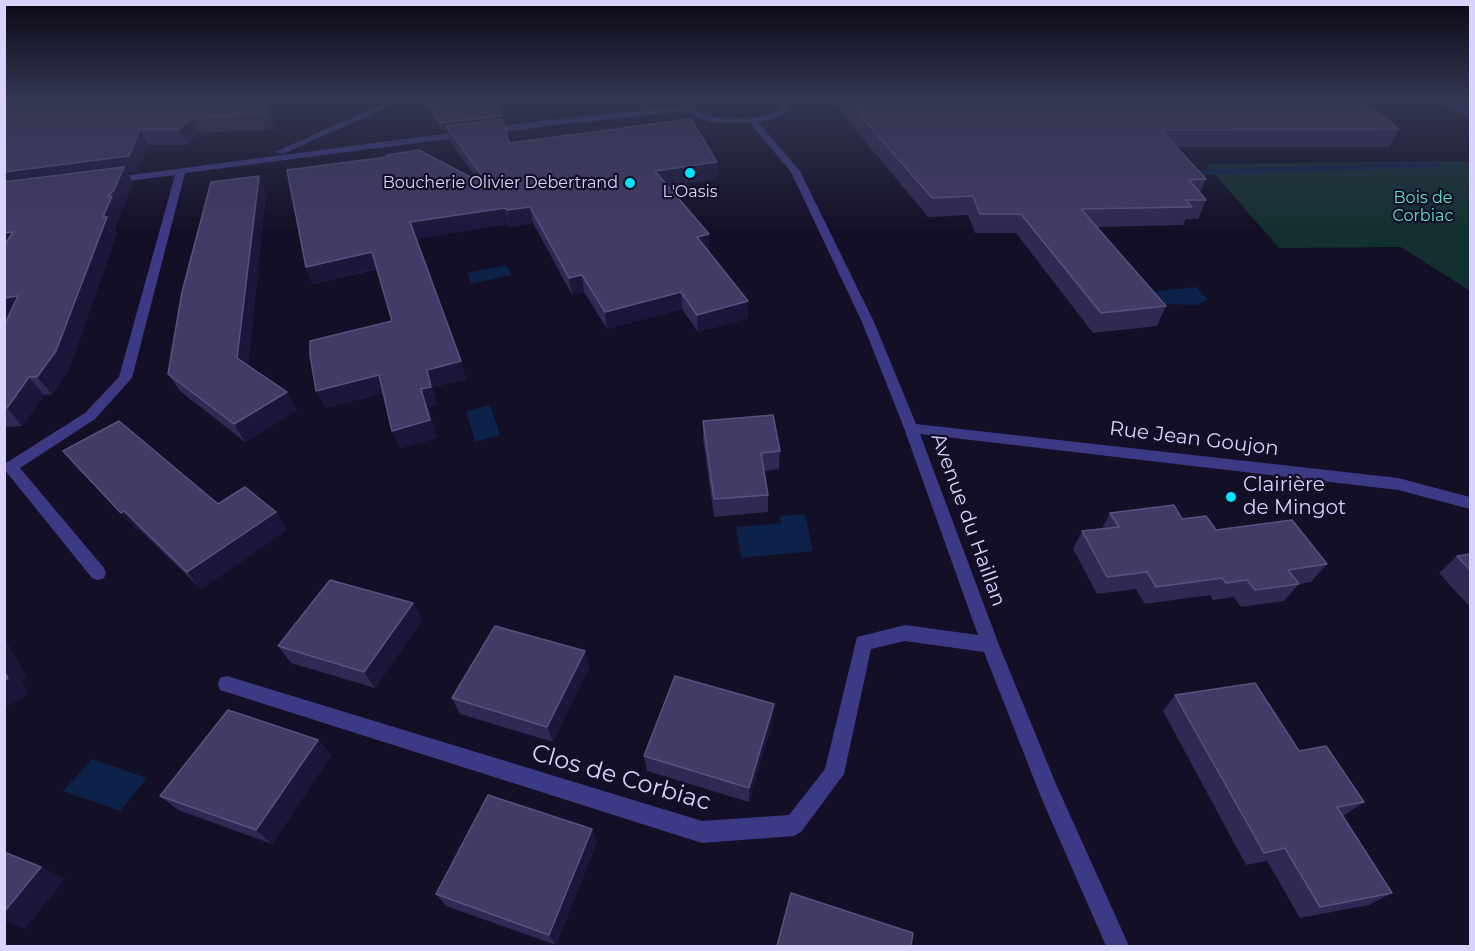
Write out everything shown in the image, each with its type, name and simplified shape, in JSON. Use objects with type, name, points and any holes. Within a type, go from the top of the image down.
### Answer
[{"type":"street","points":[[260,160],[297,143]]},
{"type":"street","points":[[98,182],[389,143]]},
{"type":"street","name":"Avenue du Haillan","points":[[772,143],[795,171],[868,322],[911,428],[990,645],[1048,790],[1118,946]]},
{"type":"street","points":[[98,573],[8,468],[90,416],[125,378],[181,171]]},
{"type":"street","name":"Rue Jean Goujon","points":[[911,428],[1398,484],[1470,503]]},
{"type":"street","name":"Clos de Corbiac","points":[[227,684],[702,832],[794,825],[834,774],[863,643],[905,633],[990,645]]},
{"type":"green space","name":"Bois de Corbiac","points":[[1470,161],[1470,291],[1401,247],[1279,248],[1206,164]]},
{"type":"water","points":[[507,265],[511,275],[471,284],[467,273]]},
{"type":"water","points":[[1196,287],[1208,300],[1196,305],[1164,304],[1152,292]]},
{"type":"water","points":[[490,405],[500,435],[475,442],[466,411]]},
{"type":"water","points":[[805,514],[813,551],[741,558],[736,527],[781,523],[780,516]]},
{"type":"water","points":[[92,759],[147,778],[120,811],[63,791]]},
{"type":"building","points":[[4,143],[134,143],[129,156],[4,172]]},
{"type":"building","points":[[459,143],[706,143],[717,162],[655,171],[709,234],[697,237],[748,301],[697,315],[681,292],[605,312],[582,275],[569,278],[530,207],[507,210],[505,208],[410,222],[461,361],[427,370],[431,387],[421,389],[430,420],[392,431],[379,375],[316,391],[310,341],[392,321],[372,252],[306,267],[287,170],[387,157],[387,155],[419,150],[491,188]]},
{"type":"building","points":[[885,143],[1173,143],[1206,179],[1189,180],[1206,200],[1186,200],[1192,207],[1081,209],[1166,306],[1101,313],[1021,214],[980,214],[973,196],[932,198]]},
{"type":"building","points":[[124,167],[114,190],[107,197],[112,196],[103,217],[107,217],[56,351],[37,377],[29,377],[7,408],[4,408],[4,326],[18,296],[4,298],[4,246],[13,232],[4,233],[4,182]]},
{"type":"building","points":[[259,176],[237,358],[287,392],[234,424],[168,374],[182,292],[211,182]]},
{"type":"building","points":[[773,415],[780,451],[761,453],[768,495],[714,499],[703,421]]},
{"type":"building","points":[[119,421],[218,504],[245,487],[276,512],[187,572],[124,511],[121,513],[63,451]]},
{"type":"building","points":[[1174,505],[1182,519],[1206,516],[1216,530],[1292,520],[1327,564],[1288,570],[1299,584],[1255,590],[1247,580],[1226,583],[1222,578],[1156,587],[1147,572],[1107,577],[1082,531],[1119,527],[1110,513]]},
{"type":"building","points":[[1470,554],[1470,570],[1457,556]]},
{"type":"building","points":[[330,580],[413,603],[364,672],[278,646]]},
{"type":"building","points":[[495,626],[585,651],[547,727],[452,698]]},
{"type":"building","points":[[675,676],[774,704],[749,788],[644,756]]},
{"type":"building","points":[[1255,683],[1299,751],[1326,746],[1364,802],[1337,807],[1392,893],[1320,907],[1285,848],[1264,853],[1175,695]]},
{"type":"building","points":[[228,710],[318,740],[256,830],[160,796]]},
{"type":"building","points":[[488,795],[592,829],[549,935],[436,894]]},
{"type":"building","points":[[4,852],[41,867],[4,912]]},
{"type":"building","points":[[791,893],[913,933],[911,946],[777,946]]},
{"type":"waterway","points":[[1181,173],[1437,165]]},
{"type":"place","name":"L'Oasis","points":[[690,173]]},
{"type":"place","name":"Boucherie Olivier Debertrand","points":[[630,183]]},
{"type":"place","name":"Clairière de Mingot","points":[[1231,497]]}]
